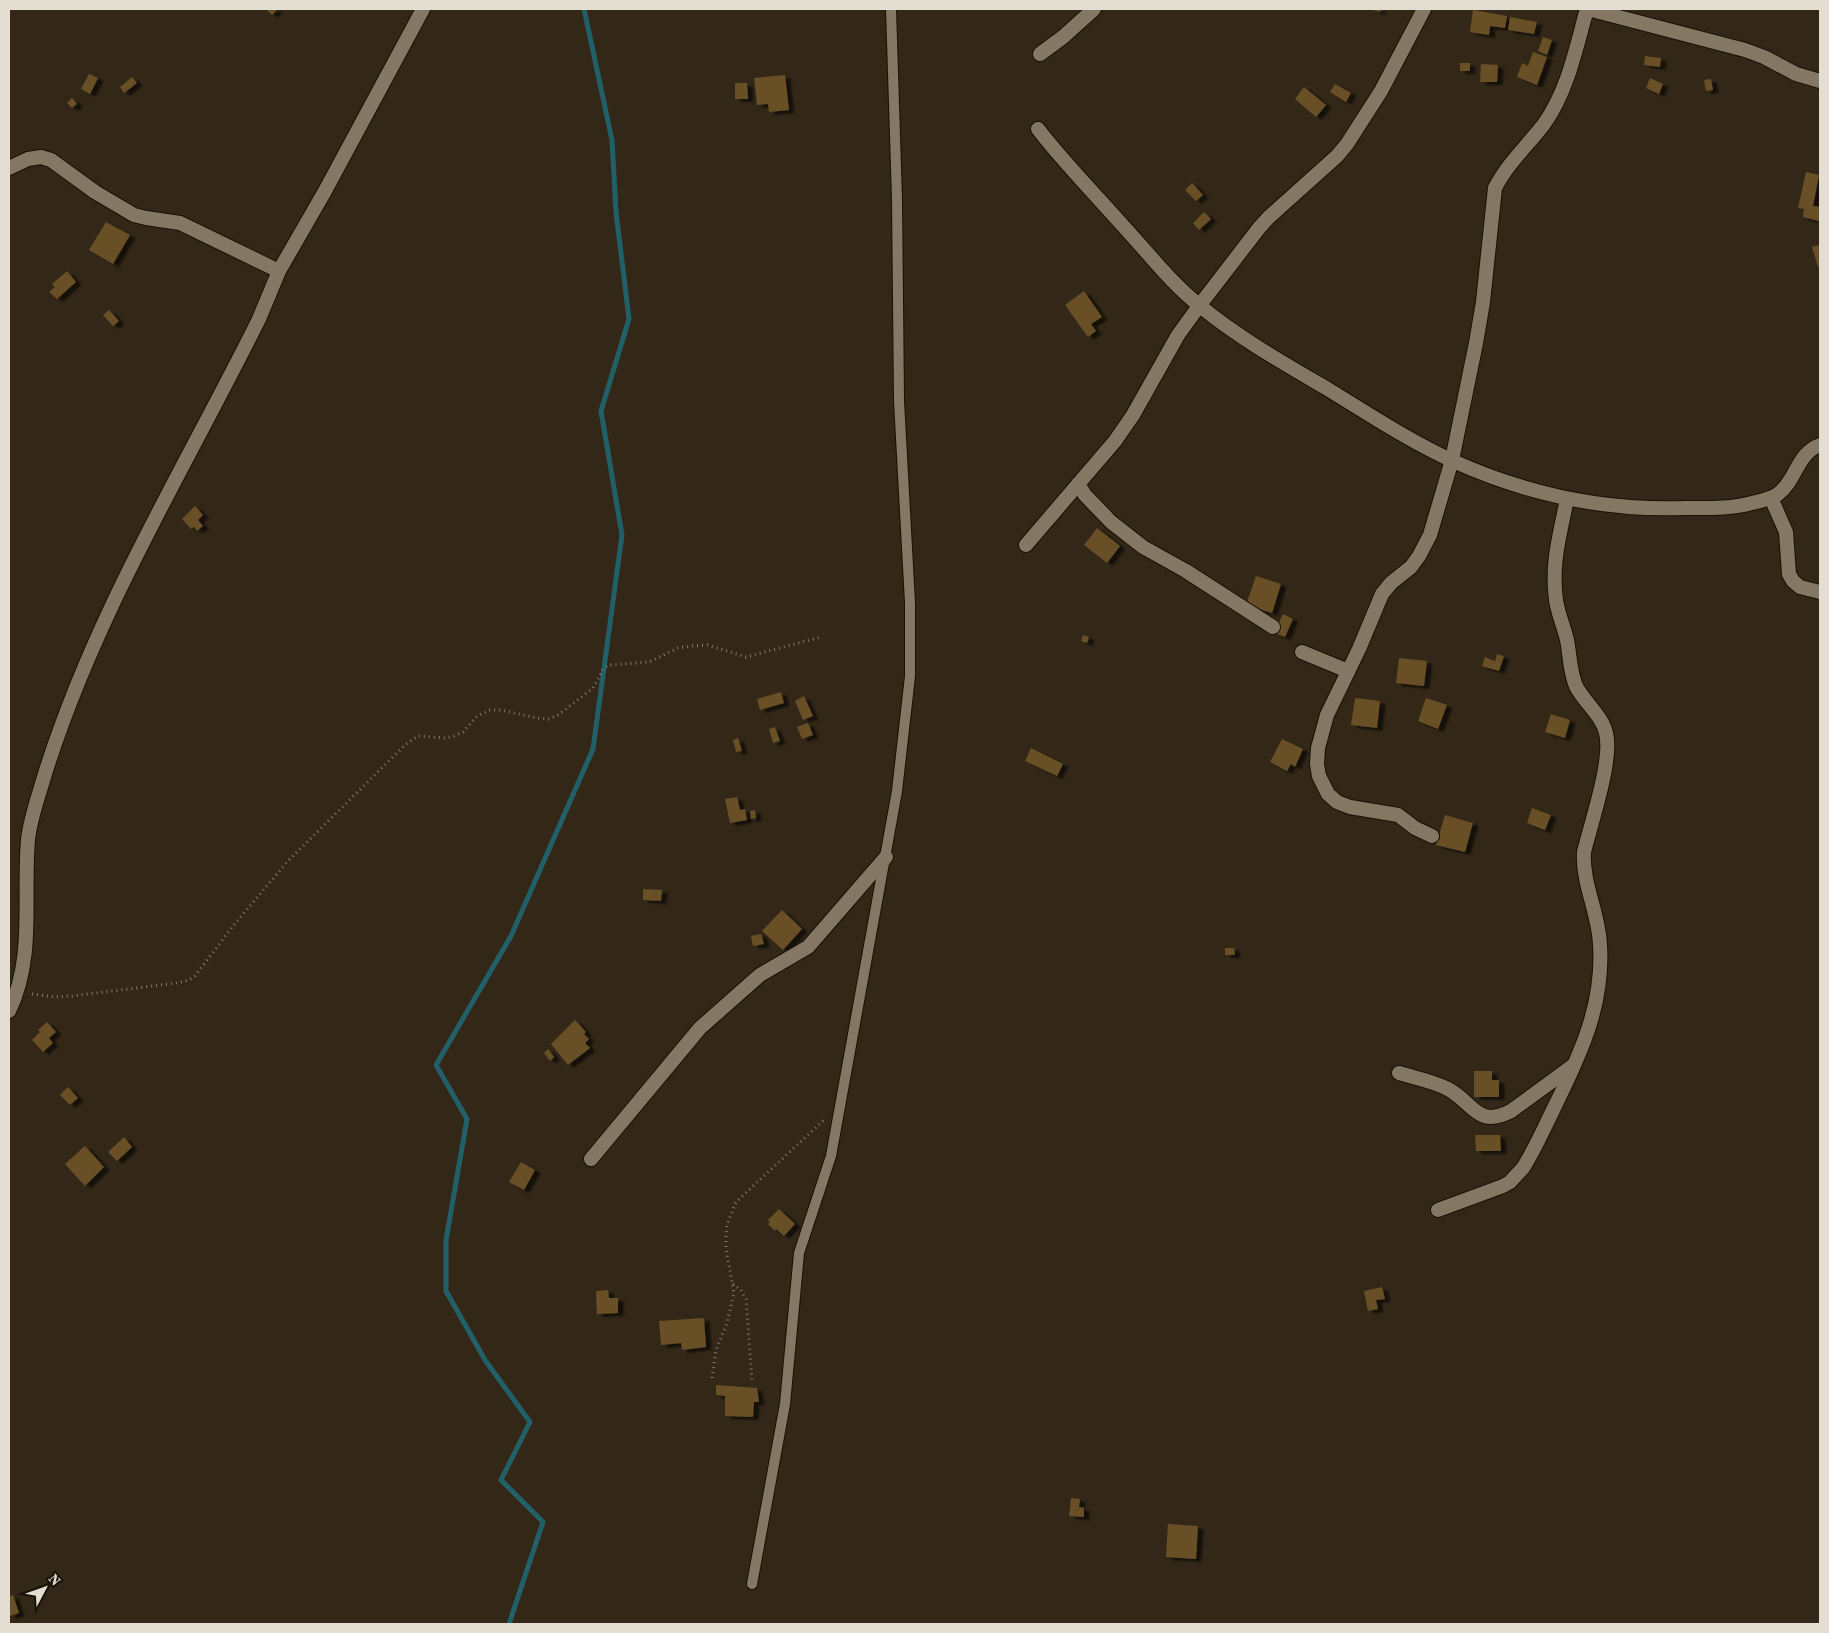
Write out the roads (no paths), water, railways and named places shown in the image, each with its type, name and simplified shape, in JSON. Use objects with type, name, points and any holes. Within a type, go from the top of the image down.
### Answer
[{"type":"street","points":[[9,1011],[18,992],[26,938],[28,839],[33,813],[58,736],[115,597],[176,476],[233,371],[259,319],[279,271],[330,182],[422,9]]},
{"type":"street","points":[[1040,54],[1094,9]]},
{"type":"street","points":[[1026,545],[1115,441],[1132,416],[1164,358],[1199,306],[1269,217],[1337,156],[1347,144],[1381,91],[1424,9]]},
{"type":"street","points":[[1432,836],[1415,828],[1398,815],[1350,807],[1337,802],[1328,794],[1323,787],[1317,764],[1322,731],[1327,715],[1382,594],[1391,583],[1410,567],[1425,548],[1430,535],[1452,460],[1479,327],[1495,188],[1502,176],[1544,123],[1555,105],[1571,66],[1587,9],[1745,50],[1764,57],[1796,74],[1820,82]]},
{"type":"street","points":[[1038,129],[1058,156],[1199,306],[1239,334],[1381,422],[1452,460],[1494,477],[1567,499],[1657,509],[1740,506],[1771,498],[1784,488],[1808,452],[1820,445]]},
{"type":"street","points":[[11,164],[41,157],[51,160],[95,192],[134,215],[180,223],[279,271]]},
{"type":"street","points":[[1078,484],[1085,495],[1111,522],[1142,547],[1186,571],[1272,627]]},
{"type":"street","points":[[1771,498],[1786,532],[1789,574],[1800,587],[1820,592]]},
{"type":"street","points":[[1438,1210],[1503,1186],[1517,1176],[1529,1160],[1588,1036],[1598,987],[1601,947],[1599,930],[1586,881],[1584,852],[1608,750],[1606,733],[1600,720],[1577,688],[1567,638],[1556,602],[1554,558],[1567,499]]},
{"type":"street","points":[[1302,652],[1348,671]]},
{"type":"street","points":[[591,1159],[700,1028],[760,975],[808,947],[886,857]]},
{"type":"street","points":[[1399,1073],[1442,1086],[1455,1094],[1478,1114],[1493,1118],[1511,1111],[1576,1063]]},
{"type":"lane","points":[[752,1584],[785,1404],[799,1253],[831,1156],[897,791],[909,686],[910,603],[899,401],[897,199],[891,9]]},
{"type":"waterway","points":[[509,1624],[543,1522],[501,1480],[530,1422],[485,1360],[446,1291],[446,1240],[467,1119],[436,1065],[511,936],[593,749],[622,535],[601,411],[629,319],[616,212],[612,140],[584,9]]}]
